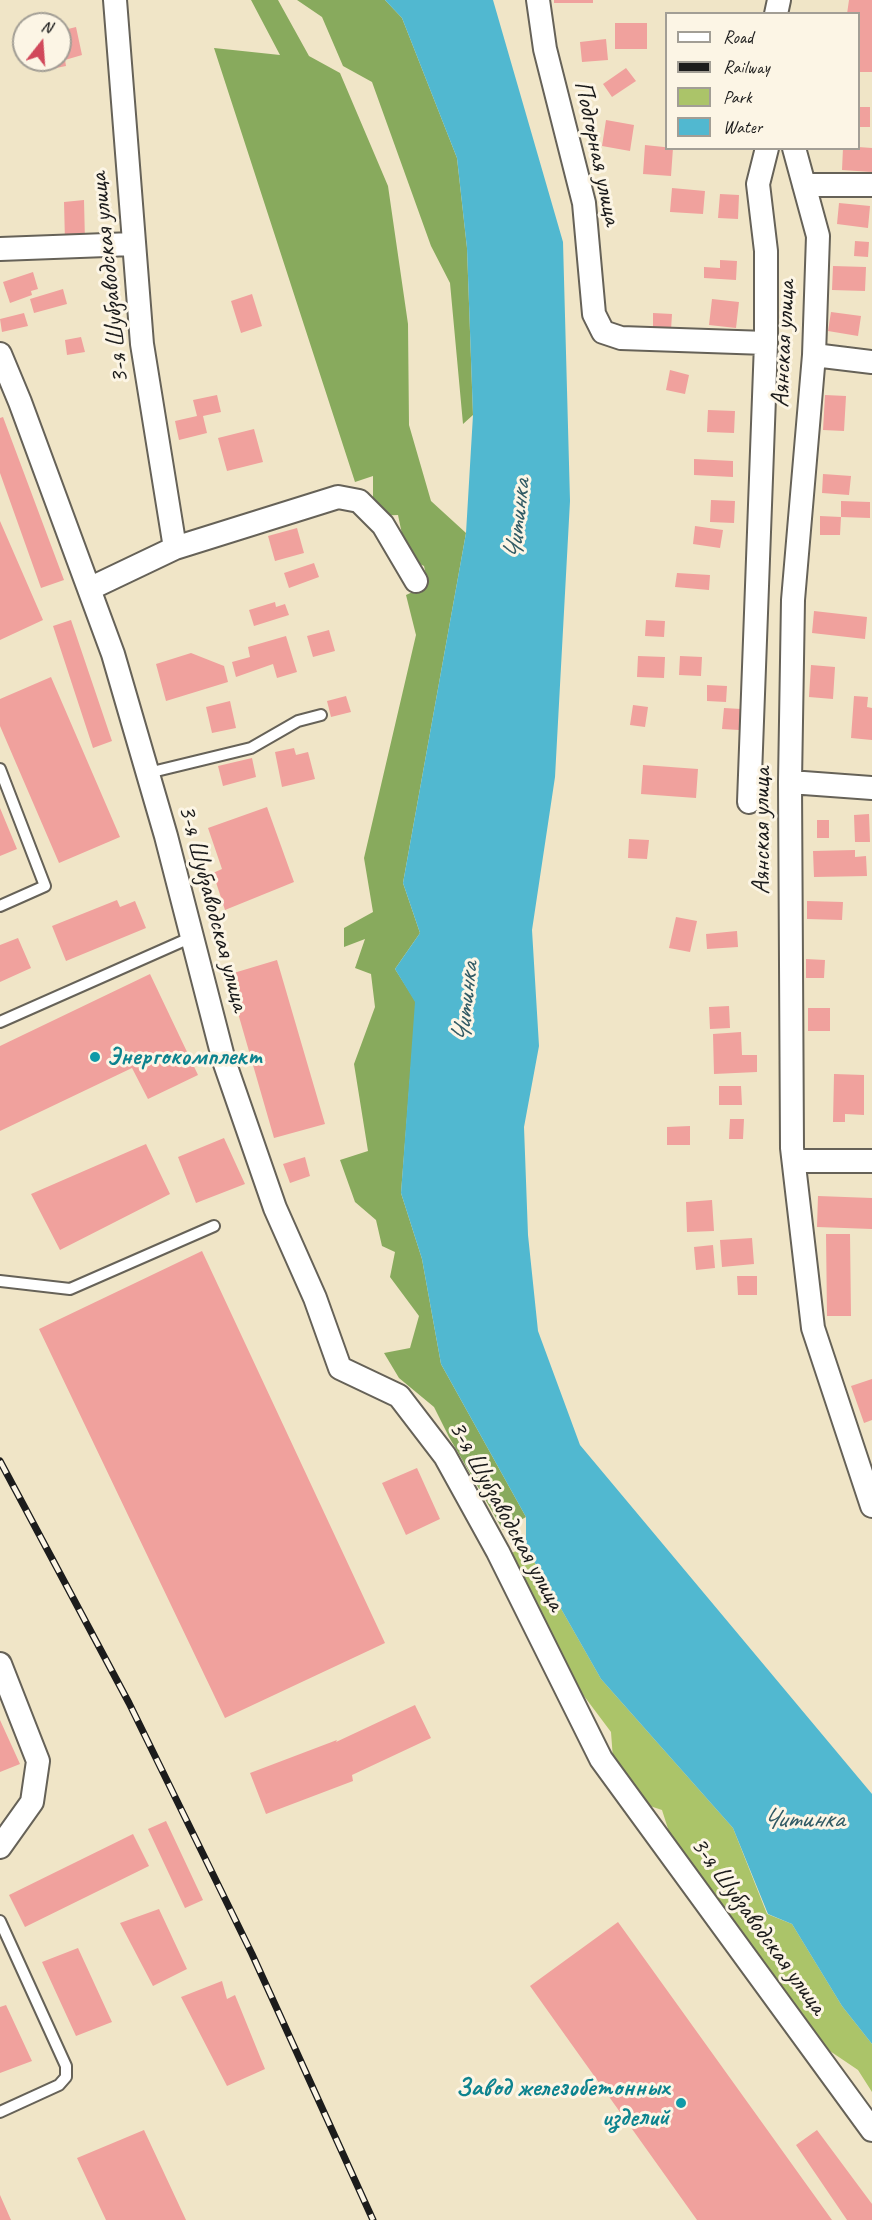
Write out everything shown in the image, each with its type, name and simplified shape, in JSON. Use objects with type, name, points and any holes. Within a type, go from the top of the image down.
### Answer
[{"type":"street","name":"3-я Шубзаводская улица","points":[[116,0],[142,344],[175,549]]},
{"type":"street","name":"Подгорная улица","points":[[538,0],[545,50],[584,203],[594,314],[603,332],[621,338],[766,343]]},
{"type":"street","points":[[749,802],[766,343],[766,251],[758,184],[766,150]]},
{"type":"street","name":"Аянская улица","points":[[795,150],[818,236],[814,355],[793,600],[790,782],[794,1161],[813,1328],[872,1506]]},
{"type":"street","points":[[804,185],[872,185]]},
{"type":"street","points":[[0,249],[133,244]]},
{"type":"street","name":"3-я Шубзаводская улица","points":[[0,354],[113,654],[148,773],[224,1061],[275,1208],[315,1298],[340,1368],[399,1396],[445,1456],[498,1552],[601,1759],[872,2130]]},
{"type":"street","points":[[814,355],[872,362]]},
{"type":"street","points":[[89,589],[175,549],[338,497],[359,501],[383,525],[416,581]]},
{"type":"street","points":[[790,782],[872,788]]},
{"type":"street","points":[[794,1161],[872,1161]]},
{"type":"street","points":[[0,1664],[38,1761],[32,1802],[0,1847]]},
{"type":"lane","points":[[148,773],[251,748],[298,721],[321,715]]},
{"type":"lane","points":[[0,769],[45,886],[0,906]]},
{"type":"lane","points":[[0,1022],[192,938]]},
{"type":"lane","points":[[0,1281],[70,1289],[214,1226]]},
{"type":"lane","points":[[0,1921],[66,2066],[66,2077],[59,2085],[0,2112]]},
{"type":"green space","points":[[251,0],[278,0],[309,56],[340,73],[388,186],[408,324],[409,425],[431,501],[466,533],[403,883],[420,933],[395,969],[416,1002],[401,1193],[422,1259],[441,1364],[526,1517],[503,1530],[434,1407],[399,1378],[384,1353],[410,1348],[419,1316],[390,1277],[395,1252],[382,1246],[376,1220],[355,1202],[340,1160],[368,1151],[354,1064],[375,1007],[371,974],[355,968],[365,939],[344,947],[344,928],[373,912],[364,858],[416,635],[406,595],[428,585],[424,566],[407,558],[398,515],[373,516],[373,476],[355,482],[214,48],[280,55]]},
{"type":"green space","points":[[297,0],[385,0],[402,18],[457,158],[467,248],[473,415],[463,424],[450,283],[431,246],[372,82],[343,66],[322,17]]},
{"type":"green space","points":[[526,1547],[601,1679],[733,1828],[767,1914],[792,1924],[842,2006],[872,2044],[872,2092],[858,2070],[824,2047],[670,1835],[662,1810],[647,1805],[613,1759],[611,1732],[575,1684],[509,1554]]},
{"type":"water","name":"Читинка","points":[[385,0],[493,0],[563,242],[570,501],[555,777],[532,930],[539,1046],[524,1127],[528,1235],[538,1331],[580,1445],[872,1794],[872,2044],[842,2006],[792,1924],[768,1914],[733,1828],[601,1679],[526,1547],[526,1517],[441,1364],[422,1259],[401,1193],[415,1002],[395,969],[420,933],[403,883],[466,533],[473,415],[467,248],[457,158],[402,18]]},
{"type":"building","points":[[554,0],[593,0],[593,3],[554,3]]},
{"type":"building","points":[[849,0],[872,0],[872,72],[860,72],[860,12],[847,12]]},
{"type":"building","points":[[615,23],[647,23],[647,49],[615,49]]},
{"type":"building","points":[[76,27],[82,55],[72,58],[72,28]]},
{"type":"building","points":[[606,39],[608,60],[582,62],[580,42]]},
{"type":"building","points":[[626,68],[636,81],[612,97],[603,84]]},
{"type":"building","points":[[860,107],[870,107],[870,127],[860,127]]},
{"type":"building","points":[[606,120],[634,125],[630,151],[602,146]]},
{"type":"building","points":[[645,145],[673,150],[671,176],[643,174]]},
{"type":"building","points":[[872,148],[872,172],[842,170],[843,150]]},
{"type":"building","points":[[672,188],[705,191],[703,214],[670,212]]},
{"type":"building","points":[[720,194],[739,195],[738,219],[718,218]]},
{"type":"building","points":[[84,200],[85,242],[65,242],[64,202]]},
{"type":"building","points":[[839,203],[870,206],[868,228],[837,224]]},
{"type":"building","points":[[855,241],[869,242],[868,257],[854,256]]},
{"type":"building","points":[[720,260],[737,261],[736,280],[704,278],[704,267],[720,268]]},
{"type":"building","points":[[833,266],[866,267],[865,291],[832,290]]},
{"type":"building","points":[[33,272],[38,289],[31,291],[32,295],[10,303],[3,282]]},
{"type":"building","points":[[63,289],[67,304],[34,313],[30,299]]},
{"type":"building","points":[[252,294],[262,326],[241,333],[231,301]]},
{"type":"building","points":[[712,299],[739,302],[736,328],[709,325]]},
{"type":"building","points":[[831,312],[861,316],[858,336],[828,331]]},
{"type":"building","points":[[24,313],[28,326],[2,332],[0,319]]},
{"type":"building","points":[[653,313],[672,314],[671,330],[653,329]]},
{"type":"building","points":[[81,337],[85,352],[67,355],[65,340]]},
{"type":"building","points":[[670,370],[689,375],[685,394],[666,390]]},
{"type":"building","points":[[217,395],[221,412],[203,416],[207,433],[179,440],[175,421],[197,416],[193,400]]},
{"type":"building","points":[[825,395],[846,396],[844,431],[823,430]]},
{"type":"building","points":[[708,410],[735,411],[734,433],[707,432]]},
{"type":"building","points":[[3,417],[64,580],[41,588],[0,473],[0,418]]},
{"type":"building","points":[[254,429],[263,462],[227,471],[218,438]]},
{"type":"building","points":[[694,459],[733,461],[733,477],[694,475]]},
{"type":"building","points":[[823,474],[851,476],[849,495],[822,493]]},
{"type":"building","points":[[711,500],[735,501],[734,523],[710,522]]},
{"type":"building","points":[[841,501],[870,502],[870,518],[841,517]]},
{"type":"building","points":[[820,516],[841,517],[840,535],[820,535]]},
{"type":"building","points":[[0,521],[43,620],[0,640]]},
{"type":"building","points":[[695,526],[723,530],[720,548],[693,544]]},
{"type":"building","points":[[297,528],[304,553],[275,561],[268,536]]},
{"type":"building","points":[[314,563],[319,577],[289,588],[284,573]]},
{"type":"building","points":[[677,573],[710,575],[709,590],[675,587]]},
{"type":"building","points":[[275,602],[276,607],[285,604],[289,615],[254,626],[249,610]]},
{"type":"building","points":[[814,611],[867,617],[865,639],[812,633]]},
{"type":"building","points":[[71,620],[112,741],[93,748],[53,626]]},
{"type":"building","points":[[646,620],[665,621],[664,637],[645,636]]},
{"type":"building","points":[[329,630],[335,651],[313,657],[307,636]]},
{"type":"building","points":[[286,636],[297,672],[277,678],[273,664],[236,677],[232,662],[250,657],[248,647]]},
{"type":"building","points":[[191,653],[224,666],[228,682],[166,701],[156,664]]},
{"type":"building","points":[[638,656],[665,657],[664,678],[637,677]]},
{"type":"building","points":[[680,656],[702,657],[701,676],[679,675]]},
{"type":"building","points":[[811,665],[835,667],[833,699],[809,697]]},
{"type":"building","points":[[51,677],[120,837],[59,863],[0,726],[0,699]]},
{"type":"building","points":[[707,685],[727,686],[726,702],[707,701]]},
{"type":"building","points":[[346,696],[351,712],[331,717],[327,701]]},
{"type":"building","points":[[854,696],[868,697],[867,707],[872,708],[872,740],[851,738]]},
{"type":"building","points":[[230,701],[236,728],[212,733],[206,707]]},
{"type":"building","points":[[633,705],[648,707],[645,727],[630,725]]},
{"type":"building","points":[[724,708],[741,709],[739,730],[722,729]]},
{"type":"building","points":[[294,748],[296,755],[308,752],[315,779],[282,787],[275,752]]},
{"type":"building","points":[[252,758],[256,777],[223,786],[218,766]]},
{"type":"building","points":[[643,765],[698,769],[696,798],[641,794]]},
{"type":"building","points":[[267,807],[294,882],[225,910],[213,873],[222,869],[208,828]]},
{"type":"building","points":[[0,808],[17,849],[0,856]]},
{"type":"building","points":[[869,814],[870,842],[855,842],[854,815]]},
{"type":"building","points":[[817,820],[829,820],[829,838],[817,838]]},
{"type":"building","points":[[629,839],[649,840],[647,859],[628,858]]},
{"type":"building","points":[[855,850],[855,857],[866,856],[867,876],[814,877],[813,851]]},
{"type":"building","points":[[117,900],[120,907],[135,901],[146,928],[66,961],[52,926]]},
{"type":"building","points":[[807,901],[843,902],[842,920],[807,919]]},
{"type":"building","points":[[676,917],[697,921],[690,952],[669,948]]},
{"type":"building","points":[[737,931],[738,947],[707,949],[706,934]]},
{"type":"building","points":[[18,938],[31,968],[0,982],[0,945]]},
{"type":"building","points":[[806,959],[825,960],[824,978],[806,978]]},
{"type":"building","points":[[277,960],[325,1124],[274,1138],[227,975]]},
{"type":"building","name":"Энергокомплект","points":[[150,974],[198,1075],[148,1099],[132,1068],[0,1131],[0,1046]]},
{"type":"building","points":[[729,1006],[730,1028],[710,1029],[709,1007]]},
{"type":"building","points":[[808,1008],[830,1008],[830,1031],[808,1031]]},
{"type":"building","points":[[741,1032],[742,1055],[757,1055],[757,1072],[714,1074],[713,1034]]},
{"type":"building","points":[[834,1074],[864,1075],[864,1115],[845,1114],[845,1122],[833,1122]]},
{"type":"building","points":[[719,1086],[741,1086],[742,1105],[719,1105]]},
{"type":"building","points":[[730,1119],[744,1119],[743,1139],[729,1139]]},
{"type":"building","points":[[690,1126],[690,1145],[667,1145],[667,1127]]},
{"type":"building","points":[[224,1138],[245,1184],[196,1203],[178,1157]]},
{"type":"building","points":[[146,1144],[170,1194],[60,1250],[31,1194]]},
{"type":"building","points":[[305,1157],[310,1176],[290,1183],[283,1164]]},
{"type":"building","points":[[818,1196],[872,1198],[872,1229],[817,1227]]},
{"type":"building","points":[[712,1200],[714,1231],[687,1232],[686,1202]]},
{"type":"building","points":[[826,1234],[850,1234],[851,1316],[827,1316]]},
{"type":"building","points":[[752,1238],[754,1264],[722,1267],[720,1240]]},
{"type":"building","points":[[713,1245],[715,1268],[696,1270],[694,1247]]},
{"type":"building","points":[[202,1251],[385,1643],[225,1718],[39,1329]]},
{"type":"building","points":[[737,1276],[757,1276],[757,1295],[738,1295]]},
{"type":"building","points":[[872,1379],[872,1420],[864,1423],[851,1386]]},
{"type":"building","points":[[417,1468],[440,1519],[406,1535],[382,1483]]},
{"type":"building","points":[[415,1705],[431,1738],[352,1775],[353,1781],[266,1814],[250,1773],[337,1740],[336,1742]]},
{"type":"building","points":[[0,1720],[20,1764],[0,1772]]},
{"type":"building","points":[[166,1821],[203,1900],[185,1908],[148,1829]]},
{"type":"building","points":[[133,1834],[149,1866],[25,1927],[9,1895]]},
{"type":"building","points":[[159,1909],[187,1969],[153,1986],[120,1923]]},
{"type":"building","name":"Завод железобетонных изделий","points":[[618,1922],[832,2220],[697,2220],[530,1986]]},
{"type":"building","points":[[78,1948],[112,2022],[76,2036],[42,1962]]},
{"type":"building","points":[[222,1981],[227,1999],[235,1995],[265,2069],[227,2086],[181,1997]]},
{"type":"building","points":[[6,2005],[32,2061],[0,2073],[0,2007]]},
{"type":"building","points":[[144,2130],[186,2220],[106,2220],[77,2158]]},
{"type":"building","points":[[817,2130],[872,2204],[872,2220],[847,2220],[796,2145]]},
{"type":"building","points":[[0,2195],[11,2220],[0,2220]]},
{"type":"railway","points":[[0,1461],[129,1703],[252,1954],[373,2220]]},
{"type":"place","name":"Энергокомплект","points":[[95,1057]]},
{"type":"place","name":"Завод железобетонных изделий","points":[[681,2103]]}]
